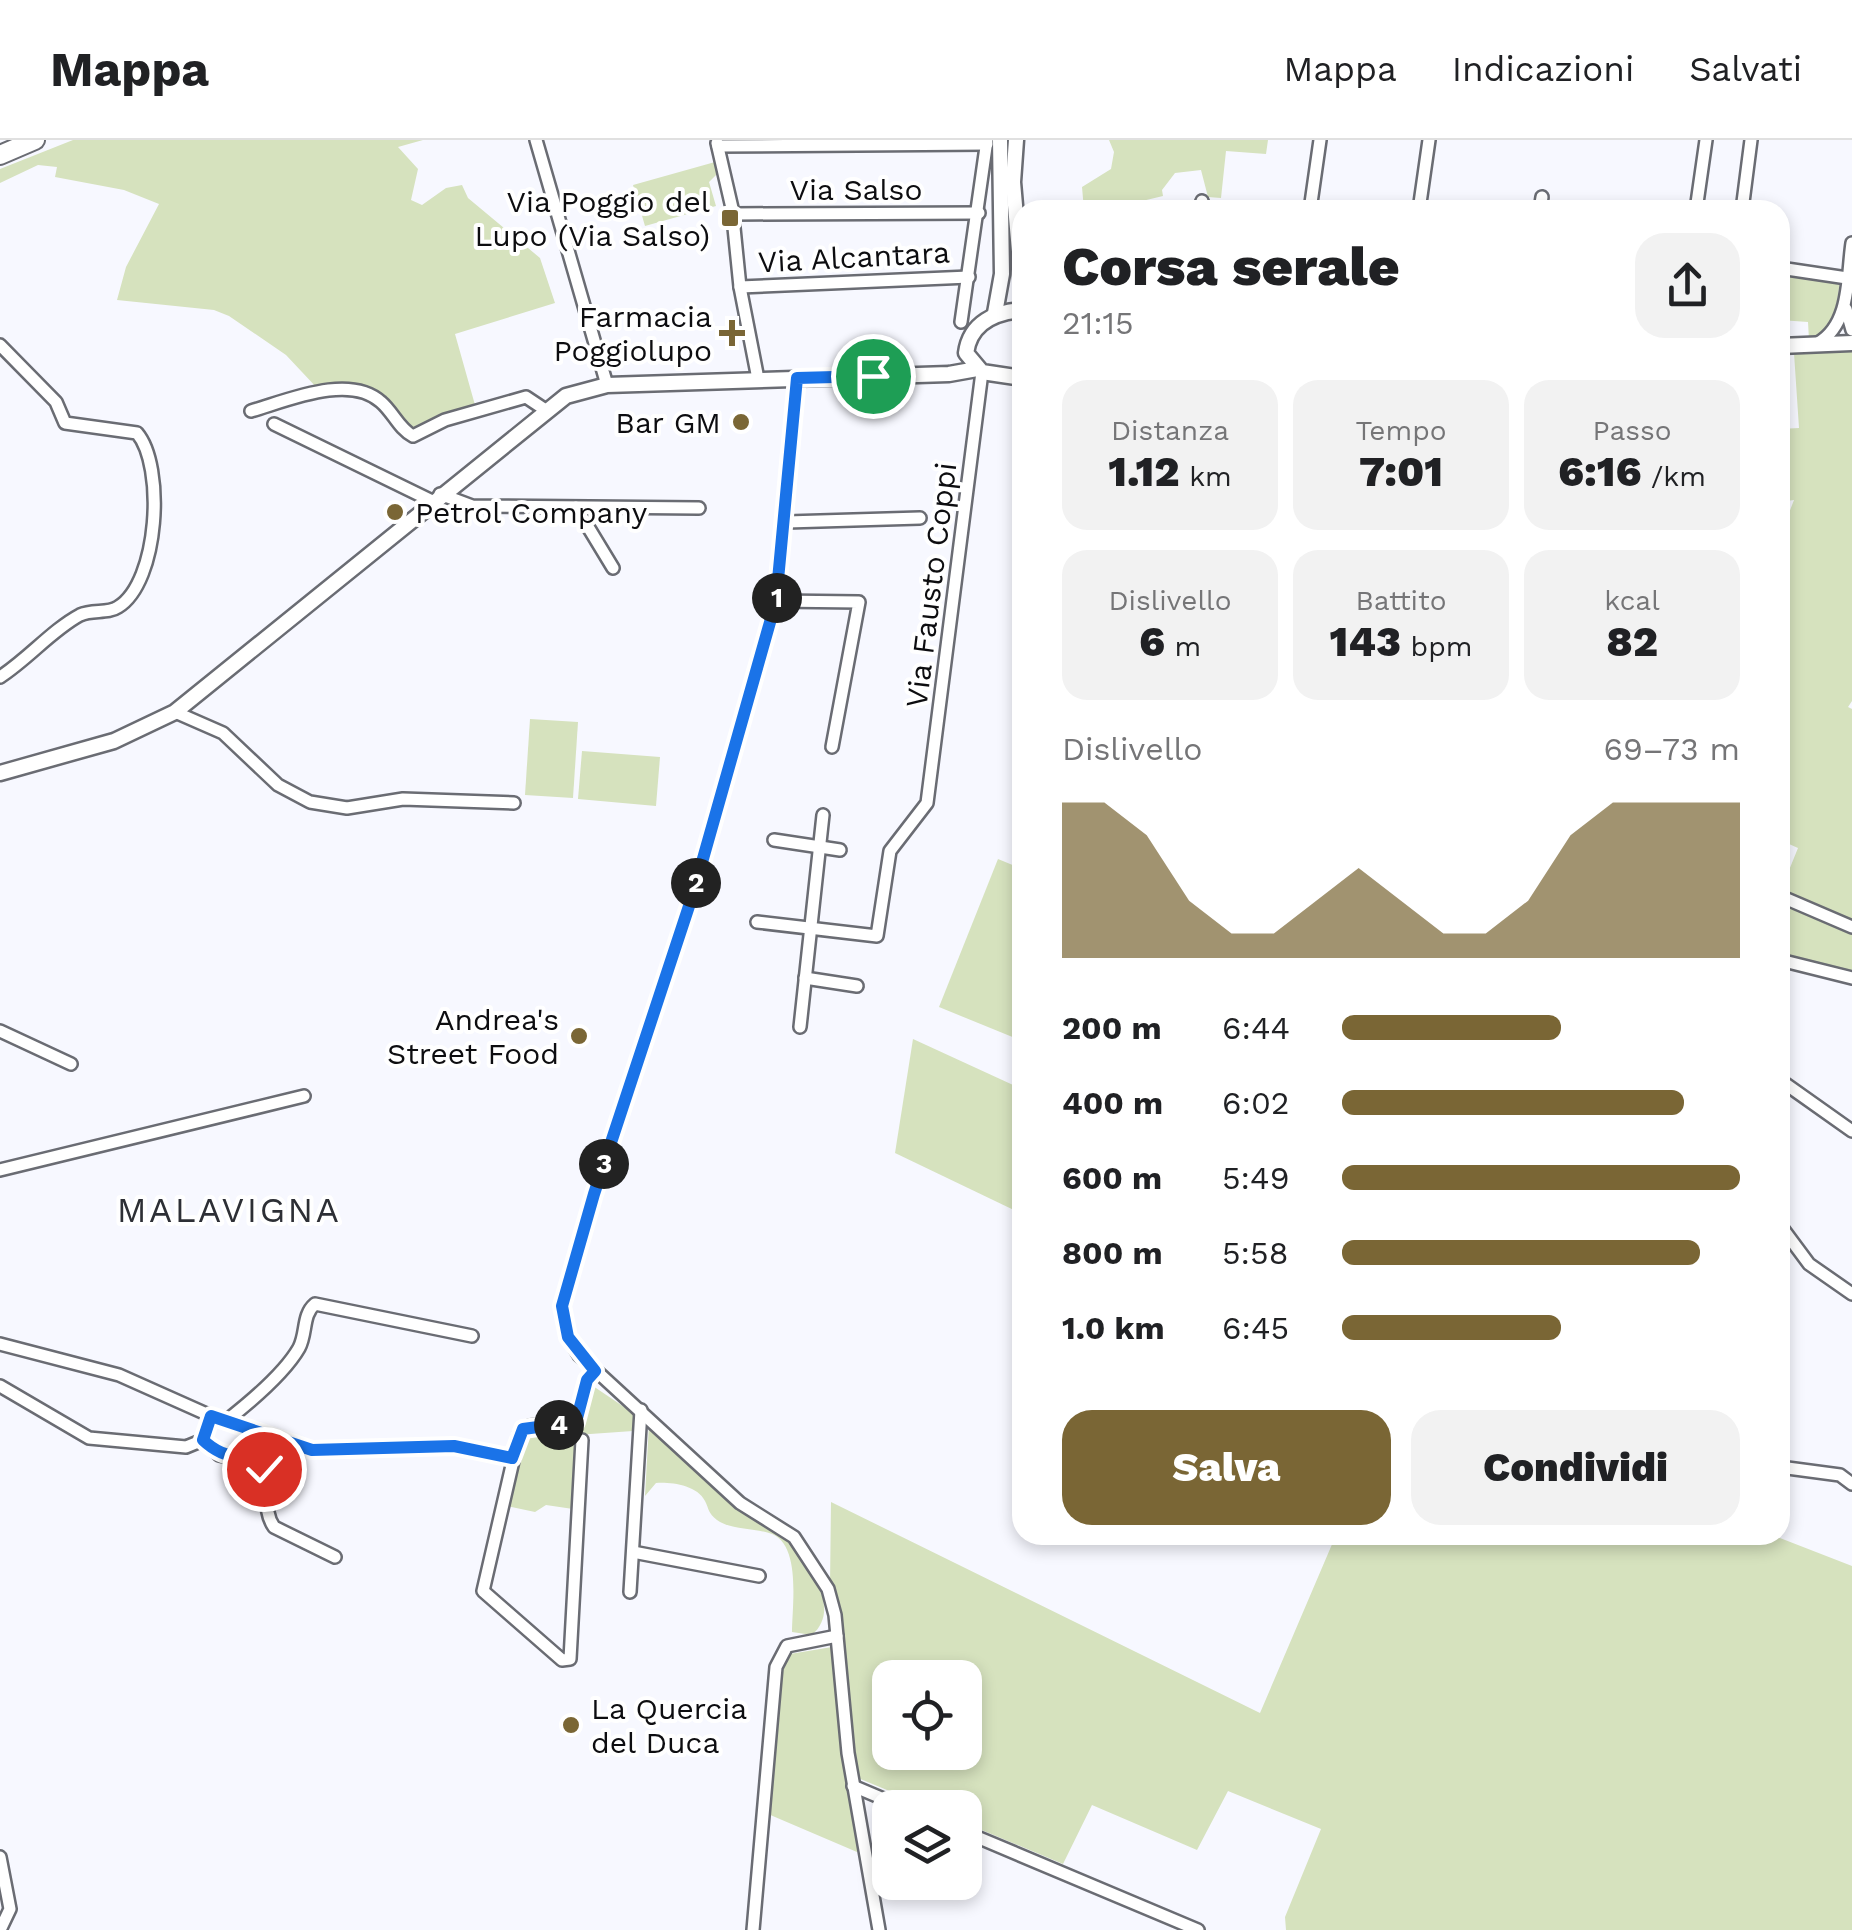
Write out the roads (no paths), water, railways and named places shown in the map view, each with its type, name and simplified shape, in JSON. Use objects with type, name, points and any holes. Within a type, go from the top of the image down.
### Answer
[{"type":"highway","points":[[0,155],[35,140]]},
{"type":"main road","points":[[1015,200],[1016,140]]},
{"type":"main road","points":[[991,141],[1002,274],[995,313]]},
{"type":"main road","points":[[948,374],[966,352],[973,333],[995,313],[1012,311]]},
{"type":"main road","points":[[1790,345],[1847,344]]},
{"type":"main road","points":[[966,352],[980,371]]},
{"type":"main road","points":[[0,773],[114,741],[175,712],[566,396],[607,385],[980,371],[1012,376]]},
{"type":"street","points":[[536,140],[607,385]]},
{"type":"street","points":[[1311,200],[1320,140]]},
{"type":"street","points":[[1420,200],[1429,140]]},
{"type":"street","points":[[1697,200],[1706,140]]},
{"type":"street","points":[[1743,200],[1751,140]]},
{"type":"street","points":[[758,379],[740,288],[733,214],[716,143],[991,141],[961,322]]},
{"type":"street","name":"Via Salso","points":[[733,214],[978,213]]},
{"type":"street","points":[[1847,344],[1845,295],[1852,243]]},
{"type":"street","points":[[1790,269],[1847,278]]},
{"type":"street","name":"Via Alcantara","points":[[740,288],[969,276]]},
{"type":"street","points":[[1815,344],[1845,324]]},
{"type":"street","points":[[0,345],[56,402],[65,424],[136,433],[149,447],[154,522],[142,570],[123,604],[116,610],[77,617],[0,678]]},
{"type":"street","name":"Via Fausto Coppi","points":[[809,931],[877,936],[890,851],[927,803],[980,371]]},
{"type":"street","points":[[797,378],[776,601],[693,894],[594,1194],[562,1306],[568,1337],[595,1371],[740,1503],[794,1537],[828,1589],[837,1636],[853,1786],[879,1930]]},
{"type":"street","points":[[251,411],[317,392],[343,390],[379,399],[414,436],[445,420],[526,397],[544,410]]},
{"type":"street","points":[[274,424],[436,498],[472,506],[699,508]]},
{"type":"street","points":[[576,507],[613,568]]},
{"type":"street","points":[[786,522],[920,518]]},
{"type":"street","points":[[776,601],[858,602],[832,747]]},
{"type":"street","points":[[175,712],[222,733],[278,786],[310,802],[347,808],[403,799],[514,803]]},
{"type":"street","points":[[800,1027],[823,814]]},
{"type":"street","points":[[774,840],[840,850]]},
{"type":"street","points":[[1790,900],[1852,927]]},
{"type":"street","points":[[756,922],[809,931]]},
{"type":"street","points":[[1790,962],[1852,978]]},
{"type":"street","points":[[805,978],[857,986]]},
{"type":"street","points":[[0,1030],[19,1044],[71,1064]]},
{"type":"street","points":[[1790,1087],[1852,1131]]},
{"type":"street","points":[[0,1170],[304,1096]]},
{"type":"street","points":[[1790,1238],[1809,1264],[1852,1294]]},
{"type":"street","points":[[226,1421],[258,1397],[298,1348],[307,1311],[315,1304],[472,1336]]},
{"type":"street","points":[[0,1344],[120,1374],[211,1416],[312,1450],[454,1446],[512,1458]]},
{"type":"street","points":[[582,1440],[570,1659],[562,1660],[483,1590],[512,1458],[523,1429],[576,1422],[587,1380],[595,1371]]},
{"type":"street","points":[[0,1386],[89,1438],[186,1447],[203,1440],[211,1416]]},
{"type":"street","points":[[630,1592],[641,1410]]},
{"type":"street","points":[[203,1440],[219,1455],[259,1464],[266,1474],[265,1506],[274,1526],[335,1557]]},
{"type":"street","points":[[1790,1468],[1840,1475],[1852,1484]]},
{"type":"street","points":[[633,1552],[760,1576]]},
{"type":"street","points":[[753,1930],[776,1666],[787,1646],[837,1636]]},
{"type":"street","points":[[853,1786],[872,1794]]},
{"type":"street","points":[[982,1839],[1198,1930]]},
{"type":"street","points":[[0,1856],[10,1909],[0,1930]]},
{"type":"place","name":"Via Poggio del Lupo (Via Salso)","points":[[730,218]]},
{"type":"place","name":"Farmacia Poggiolupo","points":[[732,333]]},
{"type":"place","name":"Bar GM","points":[[741,422]]},
{"type":"place","name":"Petrol Company","points":[[395,512]]},
{"type":"place","name":"Andrea's Street Food","points":[[579,1036]]},
{"type":"place","name":"La Quercia del Duca","points":[[571,1725]]},
{"type":"district","name":"MALAVIGNA","points":[[229,1210]]}]
